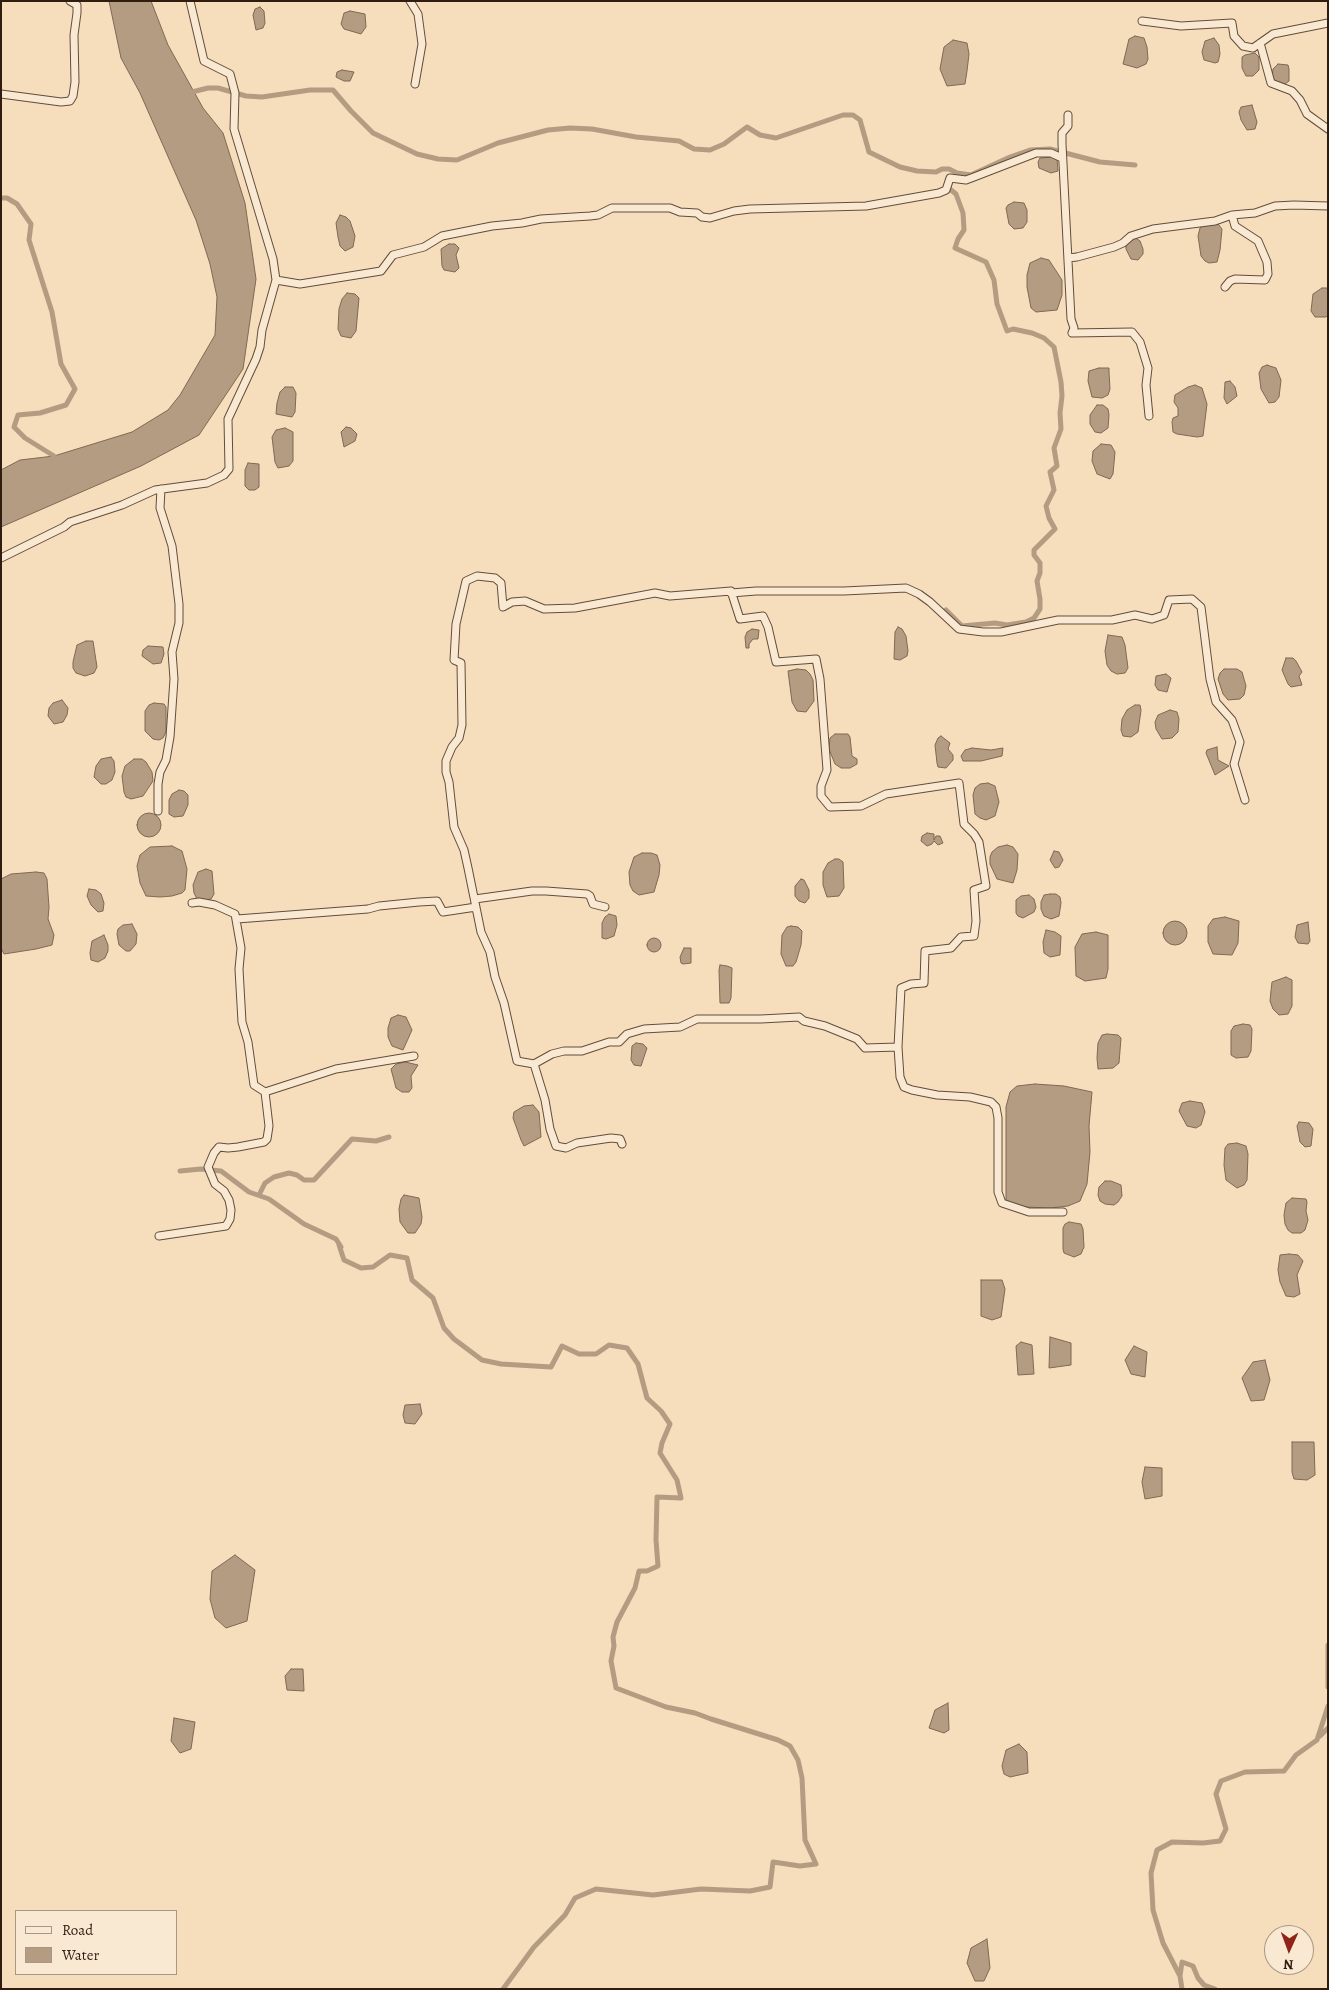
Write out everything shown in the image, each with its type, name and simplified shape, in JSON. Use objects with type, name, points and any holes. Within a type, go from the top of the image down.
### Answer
[{"type":"street","points":[[1,94],[60,102],[70,101],[75,82],[74,35],[77,13],[76,5],[70,1]]},
{"type":"street","points":[[1,558],[64,527],[70,522],[122,505],[161,489],[207,483],[224,476],[229,469],[228,418],[256,359],[276,280],[273,259],[234,130],[234,93],[230,74],[204,61],[190,1]]},
{"type":"street","points":[[410,1],[418,14],[422,44],[415,84]]},
{"type":"street","points":[[1142,22],[1181,26],[1232,23],[1234,36],[1243,46],[1253,48],[1273,34],[1328,23]]},
{"type":"street","points":[[1260,43],[1271,82],[1292,91],[1300,100],[1307,114],[1328,129]]},
{"type":"street","points":[[1068,115],[1068,126],[1062,133],[1062,158],[1071,319],[1074,328],[1072,333],[1132,332],[1140,342],[1148,368],[1146,384],[1149,416]]},
{"type":"street","points":[[276,280],[300,284],[381,271],[394,255],[424,247],[442,236],[492,226],[541,219],[598,215],[612,208],[670,208],[710,218],[734,211],[866,206],[938,193],[946,190],[950,178],[966,180],[1036,153],[1051,153],[1062,158]]},
{"type":"street","points":[[1068,258],[1101,251],[1123,243],[1130,236],[1153,229],[1209,222],[1232,215],[1255,213],[1275,206],[1328,206]]},
{"type":"street","points":[[1225,287],[1230,280],[1235,278],[1265,280],[1268,274],[1267,262],[1258,241],[1235,226],[1232,215]]},
{"type":"street","points":[[158,811],[158,784],[160,772],[166,760],[170,737],[174,678],[172,652],[178,623],[179,604],[172,546],[160,508],[161,489]]},
{"type":"street","points":[[898,1047],[864,1048],[857,1039],[825,1026],[804,1021],[799,1017],[697,1019],[680,1027],[644,1029],[627,1034],[619,1042],[609,1042],[582,1051],[564,1051],[552,1054],[534,1064],[516,1061],[507,1012],[495,977],[490,952],[481,932],[464,850],[454,827],[450,787],[446,772],[446,761],[458,738],[462,725],[461,663],[454,660],[453,648],[466,580],[477,576],[495,578],[501,583],[504,607],[512,602],[524,602],[544,609],[575,608],[655,593],[670,596],[731,591],[732,593],[906,588],[930,602],[959,629],[983,632],[1001,632],[1058,620],[1112,620],[1135,615],[1152,619],[1164,615],[1170,600],[1192,599],[1201,607],[1210,679],[1216,702],[1232,720],[1240,742],[1234,764],[1245,800]]},
{"type":"street","points":[[732,593],[740,619],[763,616],[768,626],[776,662],[816,659],[820,679],[828,770],[821,786],[821,796],[830,807],[862,806],[886,794],[959,782],[964,824],[979,842],[986,886],[974,890],[976,921],[974,936],[961,937],[951,948],[924,952],[924,983],[911,984],[901,988],[898,1047],[900,1077],[904,1087],[912,1090],[938,1095],[970,1097],[991,1102],[996,1107],[998,1118],[998,1192],[1002,1203],[1029,1212],[1063,1212]]},
{"type":"street","points":[[236,919],[364,910],[437,901],[443,912],[532,891],[587,894],[590,896],[593,904],[605,907]]},
{"type":"street","points":[[192,903],[199,902],[215,905],[235,914],[241,948],[242,1022],[248,1042],[254,1085],[265,1092]]},
{"type":"street","points":[[265,1092],[336,1069],[414,1056]]},
{"type":"street","points":[[534,1064],[556,1146],[566,1148],[577,1143],[611,1138],[620,1139],[622,1144]]},
{"type":"street","points":[[159,1236],[226,1226],[230,1220],[231,1210],[229,1200],[224,1191],[215,1184],[210,1170],[214,1152],[219,1147],[228,1148],[264,1142],[269,1126],[265,1092]]},
{"type":"water","points":[[109,1],[151,1],[168,45],[203,108],[223,133],[245,203],[256,279],[243,369],[199,435],[141,466],[1,527],[1,470],[20,460],[54,456],[132,432],[168,410],[180,395],[215,335],[217,297],[210,264],[196,220],[140,93],[121,58]]},
{"type":"water","points":[[260,7],[264,11],[265,23],[263,28],[256,30],[253,15],[255,9]]},
{"type":"water","points":[[350,11],[365,14],[366,27],[361,34],[344,29],[341,24],[344,13]]},
{"type":"water","points":[[1135,36],[1144,38],[1148,59],[1146,64],[1137,68],[1123,64],[1129,39]]},
{"type":"water","points":[[1214,38],[1219,45],[1220,54],[1218,62],[1215,63],[1204,60],[1202,52],[1205,41]]},
{"type":"water","points":[[953,40],[967,43],[969,54],[967,71],[965,84],[947,86],[940,69],[944,47]]},
{"type":"water","points":[[1255,53],[1259,57],[1259,70],[1253,76],[1246,76],[1242,68],[1242,57]]},
{"type":"water","points":[[1278,64],[1288,65],[1289,81],[1285,84],[1275,81],[1272,77],[1273,69]]},
{"type":"water","points":[[342,70],[354,72],[350,81],[344,81],[336,77],[337,72]]},
{"type":"water","points":[[1252,105],[1257,122],[1255,129],[1247,130],[1239,112],[1241,107]]},
{"type":"water","points":[[1053,157],[1057,159],[1058,171],[1051,173],[1039,168],[1038,162],[1040,158]]},
{"type":"water","points":[[1014,202],[1024,203],[1027,210],[1027,222],[1023,228],[1014,229],[1009,224],[1006,208]]},
{"type":"water","points":[[340,215],[350,221],[355,236],[353,247],[345,251],[340,246],[336,223]]},
{"type":"water","points":[[1218,224],[1222,229],[1220,250],[1217,262],[1209,263],[1201,256],[1198,236],[1200,228],[1204,225]]},
{"type":"water","points":[[1134,237],[1140,241],[1143,249],[1143,254],[1138,260],[1131,259],[1126,249],[1126,244]]},
{"type":"water","points":[[449,244],[455,244],[459,248],[456,255],[459,268],[455,272],[444,270],[442,266],[441,249]]},
{"type":"water","points":[[1041,258],[1049,260],[1062,280],[1062,295],[1057,310],[1036,312],[1031,308],[1027,275],[1030,263]]},
{"type":"water","points":[[1322,288],[1328,288],[1328,315],[1326,317],[1315,317],[1311,311],[1313,294]]},
{"type":"water","points":[[347,293],[355,294],[359,298],[356,331],[351,338],[341,336],[338,329],[339,309],[342,299]]},
{"type":"water","points":[[1267,365],[1276,368],[1281,380],[1279,397],[1275,402],[1269,403],[1261,389],[1259,373],[1262,367]]},
{"type":"water","points":[[1109,368],[1110,389],[1108,395],[1102,398],[1092,397],[1088,381],[1089,371]]},
{"type":"water","points":[[1230,381],[1235,387],[1237,396],[1227,404],[1224,398],[1225,382]]},
{"type":"water","points":[[1195,385],[1202,388],[1207,404],[1203,436],[1177,434],[1173,432],[1172,422],[1173,418],[1178,416],[1178,408],[1174,402],[1175,395]]},
{"type":"water","points":[[285,387],[293,387],[296,393],[295,412],[292,417],[276,414],[280,392]]},
{"type":"water","points":[[1097,405],[1103,405],[1108,409],[1109,415],[1108,428],[1101,433],[1095,432],[1090,424],[1090,415]]},
{"type":"water","points":[[346,427],[351,428],[357,434],[355,441],[344,447],[341,432]]},
{"type":"water","points":[[285,428],[293,432],[293,461],[289,466],[278,468],[275,462],[272,437],[276,430]]},
{"type":"water","points":[[1101,444],[1111,445],[1115,452],[1113,474],[1110,479],[1097,474],[1092,461],[1093,451]]},
{"type":"water","points":[[248,463],[259,464],[259,487],[255,490],[249,490],[245,486],[245,470]]},
{"type":"water","points":[[898,627],[902,629],[906,636],[908,651],[907,656],[900,660],[894,659],[895,632]]},
{"type":"water","points":[[752,629],[759,630],[758,639],[753,639],[749,644],[749,648],[746,648],[745,637],[747,632]]},
{"type":"water","points":[[1108,635],[1122,637],[1128,668],[1125,673],[1117,674],[1111,671],[1107,665],[1105,651]]},
{"type":"water","points":[[86,641],[93,641],[97,667],[94,673],[85,676],[76,673],[73,668],[73,662],[77,645]]},
{"type":"water","points":[[148,646],[163,647],[164,654],[161,663],[153,664],[142,656],[143,650]]},
{"type":"water","points":[[1286,658],[1293,658],[1296,661],[1302,672],[1299,676],[1302,685],[1291,687],[1288,684],[1282,670]]},
{"type":"water","points":[[1224,669],[1237,669],[1242,672],[1246,686],[1244,695],[1240,699],[1228,700],[1223,694],[1218,679]]},
{"type":"water","points":[[806,670],[813,680],[814,701],[806,712],[797,711],[792,702],[788,671]]},
{"type":"water","points":[[1166,674],[1171,678],[1167,692],[1158,690],[1155,685],[1156,676]]},
{"type":"water","points":[[62,700],[68,708],[67,715],[63,722],[54,724],[48,716],[49,708],[53,703]]},
{"type":"water","points":[[154,703],[164,704],[166,707],[166,732],[163,738],[159,740],[153,739],[145,731],[145,711],[149,705]]},
{"type":"water","points":[[1135,705],[1140,705],[1141,710],[1138,732],[1131,737],[1123,736],[1121,730],[1122,719],[1127,710]]},
{"type":"water","points":[[1170,710],[1177,712],[1179,719],[1178,732],[1172,738],[1162,739],[1156,729],[1155,722],[1158,715]]},
{"type":"water","points":[[835,734],[848,734],[852,756],[857,759],[857,764],[850,768],[841,768],[835,764],[829,749],[830,738]]},
{"type":"water","points":[[941,736],[950,743],[948,749],[953,755],[953,760],[946,768],[938,767],[937,763],[935,745]]},
{"type":"water","points":[[1217,747],[1218,760],[1229,766],[1215,775],[1206,753],[1207,750]]},
{"type":"water","points":[[972,748],[991,750],[1003,748],[1002,756],[981,761],[963,761],[961,756],[965,750]]},
{"type":"water","points":[[111,757],[114,761],[115,772],[112,780],[106,784],[101,784],[94,777],[96,766],[101,759]]},
{"type":"water","points":[[134,759],[142,759],[146,762],[152,772],[153,781],[143,796],[131,799],[126,797],[124,792],[122,776],[125,766]]},
{"type":"water","points":[[988,783],[995,786],[999,802],[995,816],[986,820],[975,814],[973,795],[975,788],[980,784]]},
{"type":"water","points":[[179,790],[184,791],[188,795],[188,805],[183,816],[174,817],[169,814],[169,800],[172,794]]},
{"type":"water","points":[[149,813],[158,816],[161,825],[158,834],[149,837],[140,834],[137,825],[140,816]]},
{"type":"water","points":[[927,833],[934,834],[934,840],[936,836],[940,836],[943,843],[938,845],[934,841],[927,846],[921,841],[922,836]]},
{"type":"water","points":[[1007,845],[1013,847],[1018,854],[1017,870],[1013,883],[997,879],[990,864],[992,852],[998,847]]},
{"type":"water","points":[[172,846],[182,851],[187,869],[185,890],[172,896],[146,896],[140,883],[137,866],[140,855],[150,847]]},
{"type":"water","points":[[1054,851],[1059,852],[1063,860],[1059,867],[1055,868],[1050,860]]},
{"type":"water","points":[[642,853],[657,855],[660,865],[654,892],[639,895],[633,891],[630,885],[629,872],[634,857]]},
{"type":"water","points":[[835,859],[843,862],[844,888],[839,896],[827,897],[823,885],[823,872],[828,863]]},
{"type":"water","points":[[206,869],[212,871],[214,894],[211,899],[198,901],[193,885],[198,872]]},
{"type":"water","points":[[44,873],[47,879],[48,919],[54,935],[52,945],[4,954],[1,948],[1,879],[11,874]]},
{"type":"water","points":[[801,879],[804,880],[809,890],[809,898],[805,903],[799,901],[795,896],[795,886]]},
{"type":"water","points":[[89,889],[96,890],[101,894],[104,903],[103,911],[98,912],[91,905],[87,896]]},
{"type":"water","points":[[1056,894],[1060,897],[1061,903],[1059,916],[1051,919],[1044,916],[1041,909],[1044,895]]},
{"type":"water","points":[[1029,895],[1034,899],[1036,907],[1034,912],[1023,918],[1016,913],[1016,900],[1021,896]]},
{"type":"water","points":[[609,914],[616,916],[617,925],[614,936],[606,939],[602,938],[602,923]]},
{"type":"water","points":[[1225,917],[1239,921],[1238,943],[1232,955],[1213,954],[1208,942],[1208,926],[1213,919]]},
{"type":"water","points":[[1175,921],[1183,925],[1187,933],[1183,941],[1175,945],[1167,941],[1163,933],[1167,925]]},
{"type":"water","points":[[1308,922],[1310,941],[1308,944],[1298,943],[1295,937],[1297,925]]},
{"type":"water","points":[[132,924],[137,934],[136,944],[130,951],[126,951],[119,945],[118,929],[123,925]]},
{"type":"water","points":[[787,927],[798,927],[802,931],[801,945],[796,962],[793,966],[786,966],[781,954],[782,935]]},
{"type":"water","points":[[1046,930],[1061,936],[1060,955],[1050,957],[1044,953],[1043,942]]},
{"type":"water","points":[[1096,932],[1108,935],[1108,969],[1106,978],[1085,981],[1076,976],[1075,947],[1082,934]]},
{"type":"water","points":[[104,935],[108,945],[105,958],[98,962],[91,960],[92,941]]},
{"type":"water","points":[[651,938],[657,938],[661,945],[657,952],[651,952],[647,948],[647,942]]},
{"type":"water","points":[[684,948],[691,948],[691,963],[681,963],[680,957]]},
{"type":"water","points":[[720,965],[732,968],[731,998],[729,1003],[720,1003]]},
{"type":"water","points":[[1286,977],[1292,980],[1292,1006],[1288,1014],[1279,1015],[1273,1009],[1270,1001],[1272,982]]},
{"type":"water","points":[[398,1015],[406,1017],[412,1030],[403,1050],[392,1046],[388,1037],[391,1018]]},
{"type":"water","points":[[1250,1025],[1252,1029],[1251,1051],[1248,1057],[1236,1058],[1231,1055],[1231,1031],[1234,1026]]},
{"type":"water","points":[[1102,1035],[1118,1035],[1121,1038],[1119,1063],[1113,1068],[1098,1069],[1098,1043]]},
{"type":"water","points":[[636,1043],[643,1044],[647,1048],[641,1066],[634,1065],[631,1060],[632,1046]]},
{"type":"water","points":[[405,1062],[418,1065],[411,1076],[412,1088],[409,1092],[402,1092],[396,1088],[391,1069],[396,1064]]},
{"type":"water","points":[[1035,1084],[1064,1086],[1092,1092],[1087,1184],[1080,1201],[1068,1206],[1051,1208],[1024,1207],[1006,1202],[1006,1107],[1010,1092],[1017,1086]]},
{"type":"water","points":[[1190,1101],[1202,1103],[1205,1112],[1201,1125],[1196,1128],[1187,1126],[1179,1111],[1182,1103]]},
{"type":"water","points":[[533,1105],[539,1112],[541,1137],[524,1146],[513,1118],[514,1112],[524,1106]]},
{"type":"water","points":[[1299,1122],[1309,1123],[1313,1129],[1311,1146],[1305,1147],[1300,1142],[1297,1126]]},
{"type":"water","points":[[1237,1143],[1246,1146],[1248,1154],[1247,1180],[1244,1185],[1237,1188],[1226,1180],[1224,1165],[1225,1148],[1228,1144]]},
{"type":"water","points":[[1105,1181],[1121,1185],[1122,1196],[1114,1205],[1105,1204],[1100,1201],[1098,1195],[1099,1187]]},
{"type":"water","points":[[404,1195],[419,1198],[422,1217],[421,1224],[415,1233],[408,1233],[400,1222],[399,1209]]},
{"type":"water","points":[[1292,1198],[1306,1199],[1307,1202],[1308,1220],[1305,1230],[1301,1233],[1292,1233],[1285,1224],[1286,1203]]},
{"type":"water","points":[[1069,1222],[1081,1224],[1083,1229],[1084,1247],[1081,1254],[1074,1257],[1064,1253],[1063,1249],[1063,1228]]},
{"type":"water","points":[[1280,1255],[1298,1255],[1303,1261],[1297,1275],[1300,1294],[1294,1297],[1286,1296],[1280,1282],[1278,1270]]},
{"type":"water","points":[[981,1280],[1002,1280],[1005,1289],[1001,1317],[992,1320],[981,1316]]},
{"type":"water","points":[[1050,1337],[1071,1343],[1071,1365],[1049,1368]]},
{"type":"water","points":[[1021,1342],[1032,1345],[1034,1374],[1018,1375],[1016,1346]]},
{"type":"water","points":[[1134,1346],[1147,1352],[1145,1377],[1131,1374],[1125,1360]]},
{"type":"water","points":[[1265,1360],[1270,1380],[1264,1400],[1251,1401],[1242,1378],[1253,1362]]},
{"type":"water","points":[[420,1404],[422,1414],[415,1424],[405,1423],[403,1415],[405,1405]]},
{"type":"water","points":[[1292,1442],[1314,1442],[1315,1475],[1307,1480],[1294,1479],[1292,1472]]},
{"type":"water","points":[[1145,1467],[1162,1468],[1162,1496],[1145,1499],[1142,1482]]},
{"type":"water","points":[[235,1555],[255,1570],[247,1621],[226,1628],[215,1618],[210,1599],[212,1571]]},
{"type":"water","points":[[291,1669],[303,1669],[304,1691],[287,1690],[285,1676]]},
{"type":"water","points":[[948,1703],[949,1730],[944,1733],[929,1728],[935,1710]]},
{"type":"water","points":[[174,1718],[195,1722],[191,1749],[180,1753],[171,1741]]},
{"type":"water","points":[[1019,1744],[1027,1752],[1028,1773],[1010,1777],[1004,1774],[1002,1766],[1006,1750]]},
{"type":"water","points":[[987,1939],[990,1968],[984,1981],[975,1981],[967,1963],[971,1948]]},
{"type":"waterway","points":[[192,92],[208,88],[218,88],[246,96],[262,97],[310,90],[333,90],[373,133],[417,154],[438,159],[457,160],[498,143],[548,130],[570,128],[592,129],[636,137],[679,141],[694,149],[710,150],[724,144],[747,127],[760,135],[776,138],[843,115],[853,115],[860,120],[869,152],[900,167],[917,171],[936,172],[942,169],[949,169],[957,173],[971,175],[1030,150],[1050,149],[1100,162],[1135,165]]},
{"type":"waterway","points":[[946,610],[962,626],[995,623],[1007,625],[1026,622],[1034,618],[1040,609],[1037,581],[1040,573],[1040,563],[1034,555],[1034,550],[1055,529],[1049,518],[1046,506],[1054,490],[1050,472],[1057,466],[1054,448],[1061,429],[1062,396],[1054,347],[1044,338],[1032,333],[1013,329],[1007,331],[997,304],[994,280],[986,262],[955,248],[964,230],[963,213],[956,194],[951,190]]},
{"type":"waterway","points":[[1,198],[7,198],[17,204],[31,224],[29,240],[52,312],[61,364],[75,389],[66,405],[40,413],[18,415],[14,427],[25,438],[54,456]]},
{"type":"waterway","points":[[259,1195],[265,1183],[274,1177],[289,1173],[297,1175],[304,1180],[314,1180],[352,1139],[376,1141],[389,1137]]},
{"type":"waterway","points":[[180,1171],[201,1169],[221,1171],[249,1192],[269,1199],[304,1224],[336,1239],[341,1247]]},
{"type":"waterway","points":[[339,1245],[344,1260],[361,1268],[373,1267],[390,1255],[407,1258],[412,1280],[433,1298],[444,1328],[454,1339],[482,1360],[501,1364],[551,1367],[562,1346],[579,1354],[596,1354],[609,1345],[627,1348],[638,1364],[647,1398],[661,1411],[670,1424],[660,1453],[677,1480],[681,1498],[657,1497],[656,1540],[658,1566],[647,1571],[639,1571],[635,1588],[617,1622],[613,1637],[614,1646],[611,1661],[616,1688],[666,1707],[695,1713],[778,1740],[790,1746],[798,1760],[802,1778],[805,1840],[816,1864],[800,1866],[773,1862],[770,1887],[750,1891],[701,1889],[653,1895],[596,1889],[575,1898],[565,1915],[534,1947],[503,1989]]},
{"type":"waterway","points":[[1328,1645],[1328,1687]]},
{"type":"waterway","points":[[1180,1976],[1163,1943],[1153,1910],[1151,1873],[1157,1850],[1172,1842],[1203,1843],[1220,1841],[1226,1829],[1216,1794],[1221,1781],[1245,1772],[1284,1771],[1296,1755],[1317,1740],[1328,1706]]},
{"type":"waterway","points":[[1320,1736],[1328,1728]]},
{"type":"waterway","points":[[1182,1989],[1180,1976],[1182,1962],[1193,1966],[1198,1978],[1204,1985],[1215,1989]]}]
